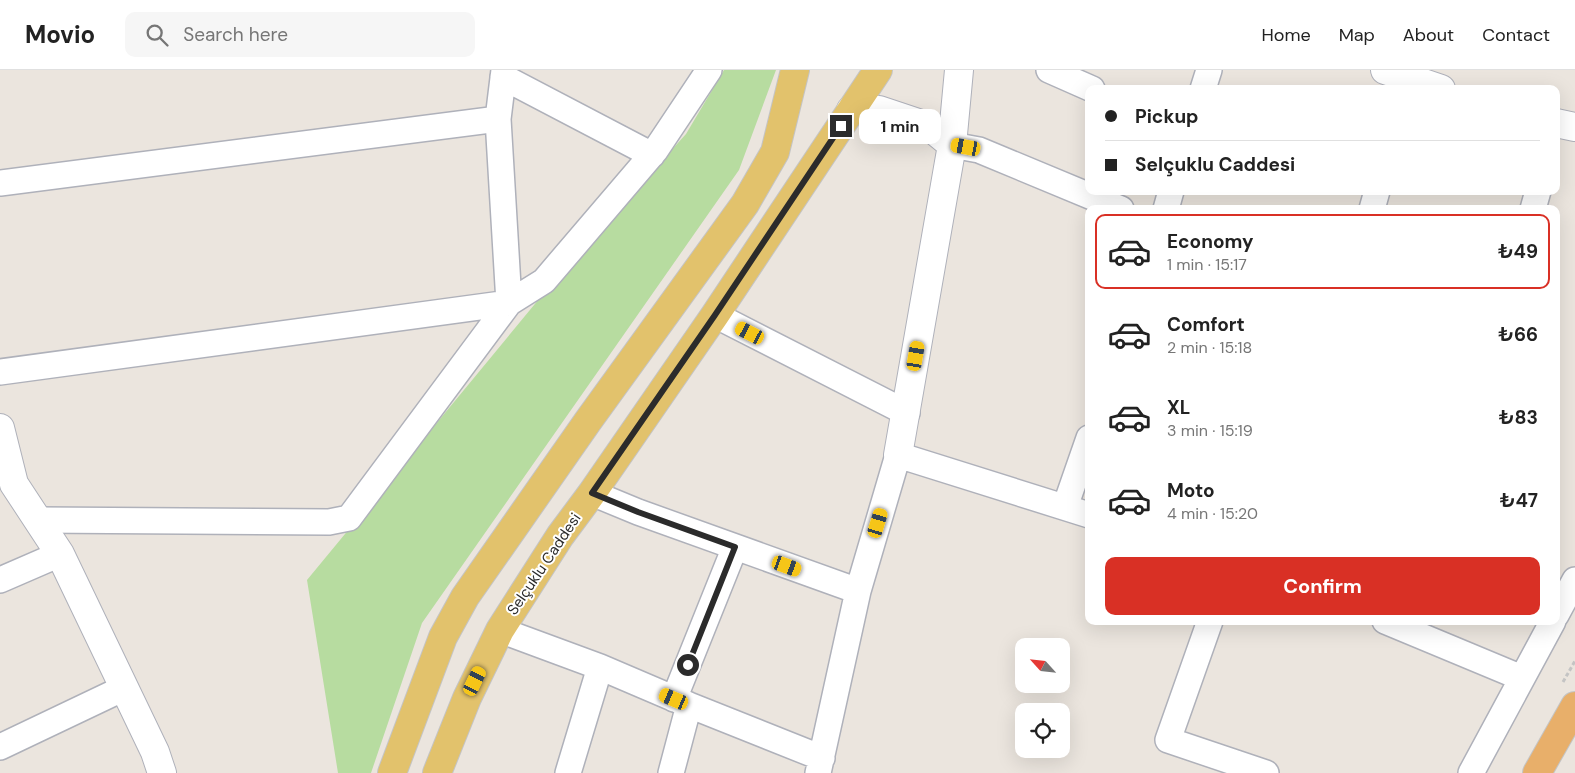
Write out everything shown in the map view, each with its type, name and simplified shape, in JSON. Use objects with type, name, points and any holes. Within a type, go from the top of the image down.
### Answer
[{"type":"highway","points":[[1537,773],[1575,706]]},
{"type":"main road","points":[[392,773],[443,638],[465,597],[588,421],[745,204],[775,152],[795,70]]},
{"type":"main road","name":"Selçuklu Caddesi","points":[[437,773],[467,698],[500,630],[560,536],[592,493],[715,315],[878,70]]},
{"type":"street","points":[[38,520],[329,522],[349,518],[509,303],[544,281],[652,155],[709,70]]},
{"type":"street","points":[[500,630],[600,667],[682,702],[820,766],[858,591],[898,455],[952,145],[959,70]]},
{"type":"street","points":[[1049,70],[1085,86]]},
{"type":"street","points":[[1204,85],[1209,70]]},
{"type":"street","points":[[509,303],[498,119],[504,74],[652,155]]},
{"type":"street","points":[[1400,79],[1425,85]]},
{"type":"street","points":[[851,110],[879,110],[930,127],[952,145],[979,150],[1085,194]]},
{"type":"street","points":[[0,183],[498,119]]},
{"type":"street","points":[[1087,195],[1111,205]]},
{"type":"street","points":[[0,372],[509,303]]},
{"type":"street","points":[[715,315],[906,413]]},
{"type":"street","points":[[0,428],[14,484],[60,554],[155,752],[162,773]]},
{"type":"street","points":[[1065,507],[1085,450]]},
{"type":"street","points":[[898,455],[1085,514]]},
{"type":"street","points":[[592,493],[638,512],[858,591]]},
{"type":"street","points":[[671,773],[682,702],[735,547]]},
{"type":"street","points":[[0,580],[60,554]]},
{"type":"street","points":[[1560,608],[1575,580]]},
{"type":"street","points":[[1209,625],[1168,740],[1266,773]]},
{"type":"street","points":[[1403,625],[1522,678]]},
{"type":"street","points":[[1470,773],[1551,625]]},
{"type":"street","points":[[568,773],[600,667]]},
{"type":"street","points":[[0,747],[124,688]]},
{"type":"green space","points":[[724,70],[776,70],[739,170],[422,623],[371,773],[338,773],[307,580],[558,276],[686,134]]},
{"type":"route","points":[[688,665],[735,547],[638,512],[592,493],[715,315],[841,126]]}]
